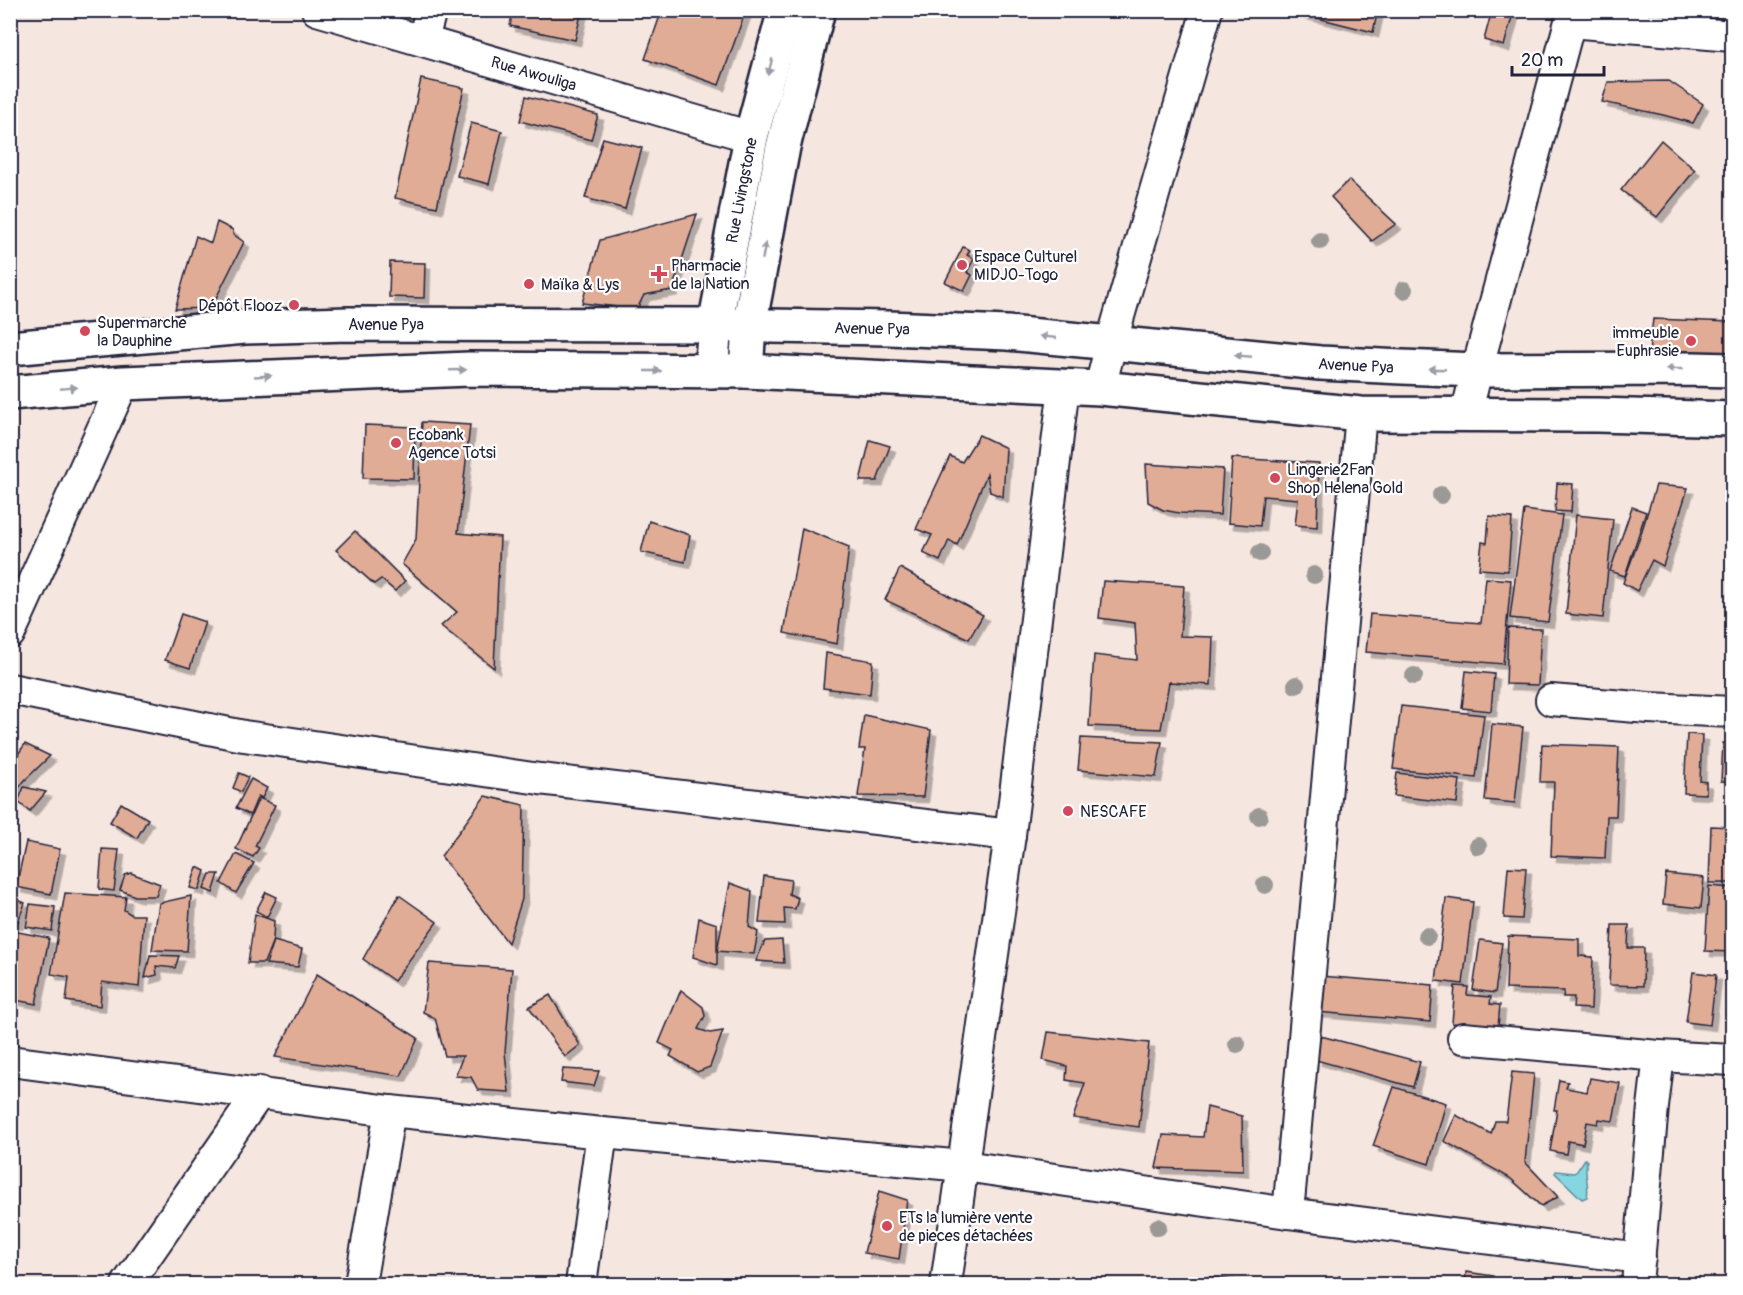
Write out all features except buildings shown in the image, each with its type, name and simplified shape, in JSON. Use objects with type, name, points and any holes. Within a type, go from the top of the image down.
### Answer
[{"type":"main road","name":"Rue Livingstone","points":[[711,371],[715,326],[751,137],[784,10]]},
{"type":"main road","name":"Rue Livingstone","points":[[746,371],[749,326],[783,147],[818,10]]},
{"type":"main road","points":[[751,137],[783,147]]},
{"type":"main road","name":"Avenue Pya","points":[[10,348],[245,327],[348,324],[749,326],[1007,333],[1320,363],[1476,370],[1732,370]]},
{"type":"main road","points":[[10,393],[123,383],[469,369],[746,371],[1100,388],[1361,414],[1598,415],[1732,419]]},
{"type":"street","name":"Rue Awouliga","points":[[317,10],[751,137]]},
{"type":"street","points":[[423,40],[431,10]]},
{"type":"street","points":[[1100,388],[1207,10]]},
{"type":"street","points":[[1466,415],[1571,16],[1732,36]]},
{"type":"street","points":[[10,633],[123,383]]},
{"type":"street","points":[[946,1284],[1010,835],[1064,386]]},
{"type":"street","points":[[1288,1213],[1361,414]]},
{"type":"street","points":[[10,689],[267,740],[540,779],[1010,835]]},
{"type":"street","points":[[1551,700],[1732,712]]},
{"type":"street","points":[[1463,1038],[1659,1056],[1732,1060]]},
{"type":"street","points":[[10,1061],[261,1092],[390,1111],[964,1166],[1288,1213],[1638,1271],[1659,1056]]},
{"type":"street","points":[[127,1284],[261,1092]]},
{"type":"street","points":[[360,1284],[390,1111]]},
{"type":"street","points":[[581,1284],[602,1133]]},
{"type":"water","points":[[1585,1159],[1587,1161],[1588,1192],[1587,1197],[1582,1199],[1555,1173],[1556,1171],[1574,1173]]},
{"type":"place","name":"Espace Culturel MIDJO-Togo","points":[[962,265]]},
{"type":"place","name":"Pharmacie de la Nation","points":[[659,274]]},
{"type":"place","name":"Maïka & Lys","points":[[529,284]]},
{"type":"place","name":"Dépôt Flooz","points":[[294,305]]},
{"type":"place","name":"Supermarche la Dauphine","points":[[85,331]]},
{"type":"place","name":"immeuble Euphrasie","points":[[1691,341]]},
{"type":"place","name":"Ecobank Agence Totsi","points":[[396,443]]},
{"type":"place","name":"Lingerie2Fan Shop Helena Gold","points":[[1275,478]]},
{"type":"place","name":"NESCAFE","points":[[1068,811]]},
{"type":"place","name":"ETs la lumière vente de pieces détachées","points":[[887,1226]]}]
